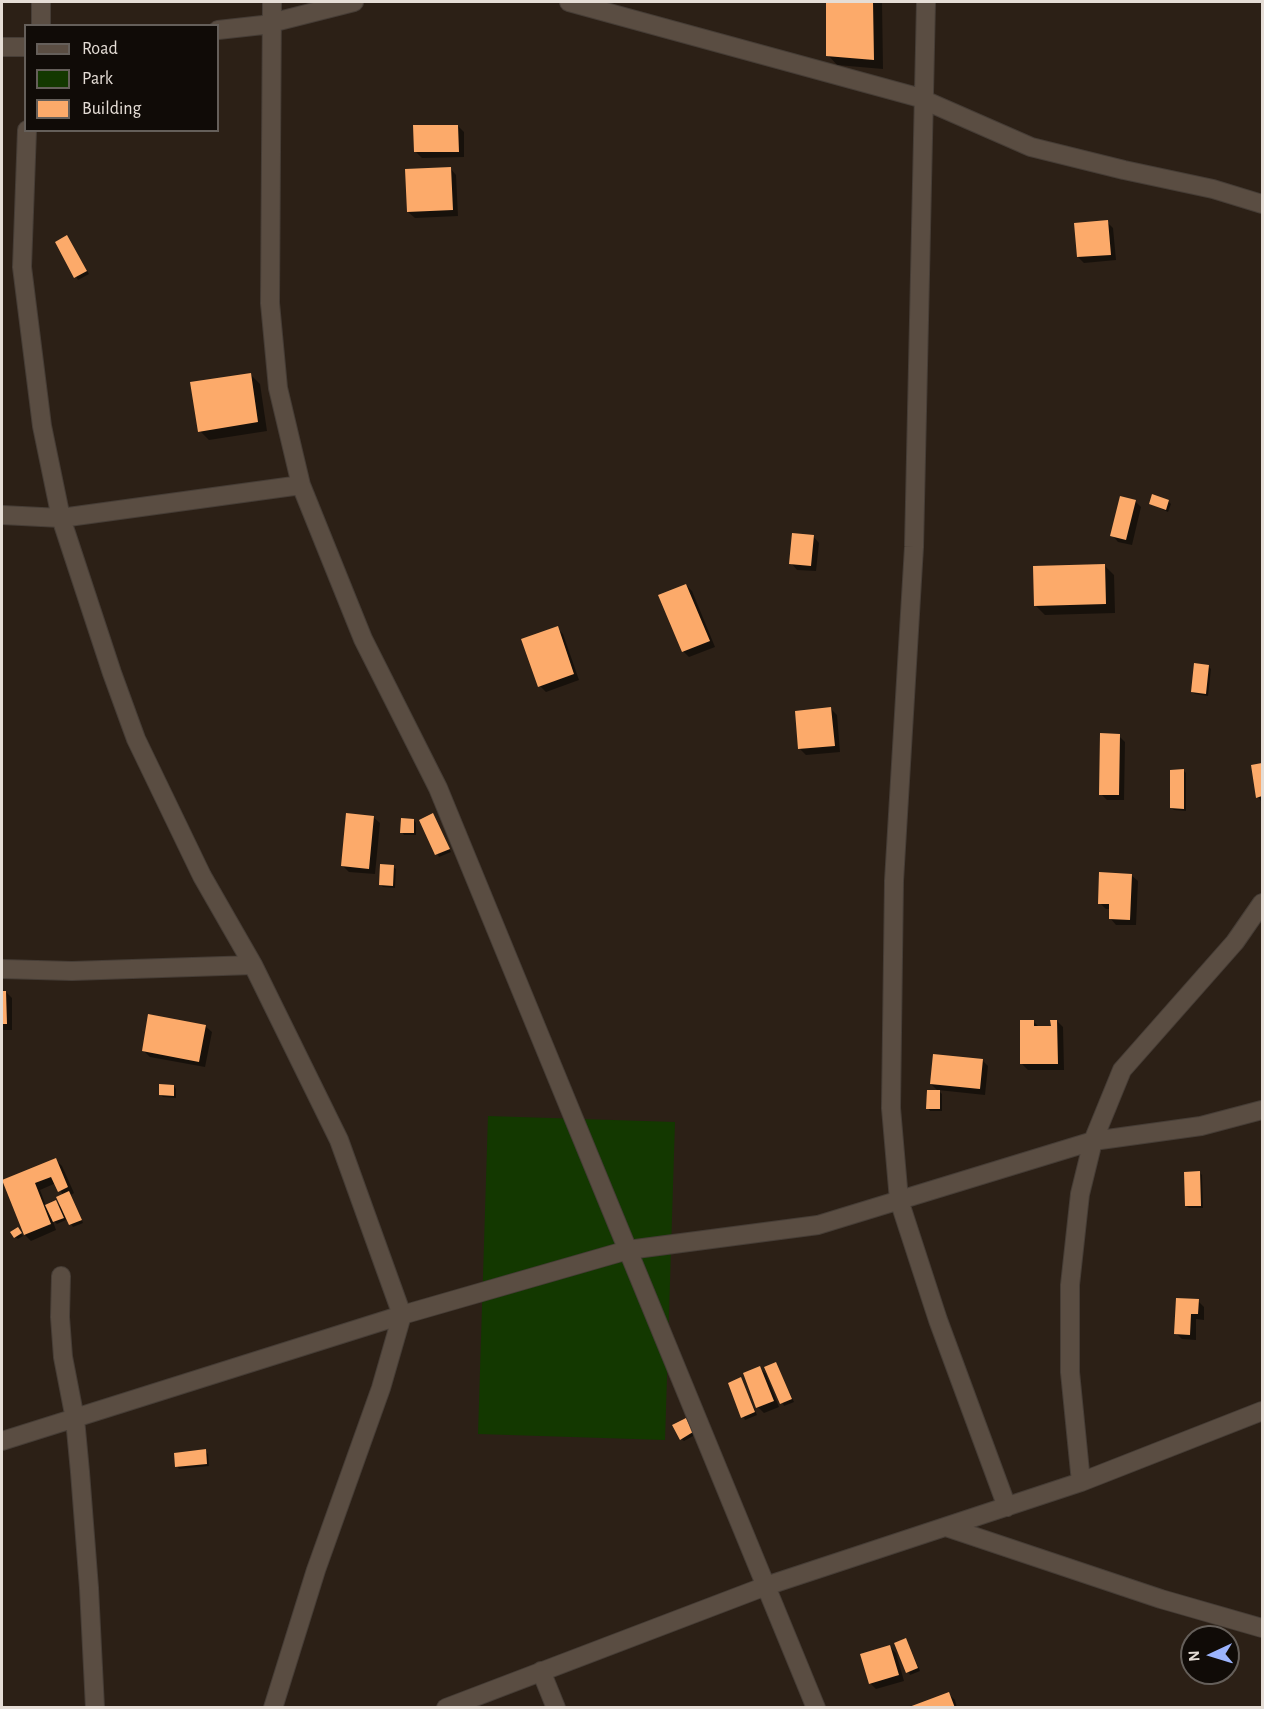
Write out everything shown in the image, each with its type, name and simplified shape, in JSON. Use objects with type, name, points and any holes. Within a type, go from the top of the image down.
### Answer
[{"type":"street","points":[[41,2],[41,24]]},
{"type":"street","points":[[272,2],[270,303],[278,388],[301,485],[363,639],[438,788],[816,1707]]},
{"type":"street","points":[[219,30],[273,23],[354,2]]},
{"type":"street","points":[[569,2],[752,51],[925,101],[1031,147],[1214,189],[1263,204]]},
{"type":"street","points":[[926,2],[914,547],[894,881],[891,1108],[898,1200],[938,1320],[1007,1507]]},
{"type":"street","points":[[2,47],[24,47]]},
{"type":"street","points":[[27,132],[22,267],[42,426],[61,518],[112,674],[136,739],[202,876],[253,965],[339,1140],[402,1315],[381,1388],[316,1570],[273,1707]]},
{"type":"street","points":[[2,515],[61,518],[301,485]]},
{"type":"street","points":[[1081,1482],[1070,1372],[1070,1285],[1080,1194],[1094,1141],[1122,1070],[1235,942],[1263,903]]},
{"type":"street","points":[[2,969],[72,971],[253,965]]},
{"type":"street","points":[[2,1441],[402,1315],[628,1250],[818,1225],[1094,1141],[1201,1126],[1263,1110]]},
{"type":"street","points":[[61,1276],[60,1317],[63,1357],[75,1419],[89,1588],[95,1707]]},
{"type":"street","points":[[446,1707],[766,1586],[1081,1482],[1263,1411]]},
{"type":"street","points":[[946,1527],[1161,1599],[1263,1628]]},
{"type":"street","points":[[541,1671],[556,1707]]},
{"type":"green space","points":[[488,1116],[675,1122],[665,1440],[478,1434]]},
{"type":"building","points":[[826,2],[873,2],[874,60],[826,56]]},
{"type":"building","points":[[413,125],[458,125],[459,152],[414,152]]},
{"type":"building","points":[[451,167],[453,210],[407,212],[405,169]]},
{"type":"building","points":[[1108,220],[1111,255],[1077,257],[1074,223]]},
{"type":"building","points":[[67,235],[87,271],[74,278],[55,242]]},
{"type":"building","points":[[251,373],[258,422],[198,432],[190,382]]},
{"type":"building","points":[[1152,494],[1169,500],[1166,510],[1149,504]]},
{"type":"building","points":[[1120,496],[1136,500],[1126,540],[1110,536]]},
{"type":"building","points":[[792,533],[814,535],[811,566],[789,564]]},
{"type":"building","points":[[1105,564],[1106,604],[1034,606],[1033,566]]},
{"type":"building","points":[[686,584],[710,641],[682,652],[658,595]]},
{"type":"building","points":[[558,626],[574,674],[538,687],[521,639]]},
{"type":"building","points":[[1194,663],[1209,665],[1206,694],[1191,692]]},
{"type":"building","points":[[831,707],[835,746],[798,749],[795,711]]},
{"type":"building","points":[[1100,733],[1120,734],[1119,795],[1099,795]]},
{"type":"building","points":[[1262,763],[1262,796],[1256,798],[1251,765]]},
{"type":"building","points":[[1184,769],[1184,809],[1170,808],[1170,770]]},
{"type":"building","points":[[346,813],[374,816],[369,869],[341,866]]},
{"type":"building","points":[[433,813],[450,849],[435,855],[419,820]]},
{"type":"building","points":[[401,818],[414,819],[414,833],[400,833]]},
{"type":"building","points":[[380,864],[394,865],[393,886],[379,885]]},
{"type":"building","points":[[1099,872],[1132,874],[1130,920],[1109,919],[1109,904],[1098,904]]},
{"type":"building","points":[[2,991],[6,991],[7,1024],[2,1024]]},
{"type":"building","points":[[148,1014],[206,1025],[199,1062],[142,1051]]},
{"type":"building","points":[[1020,1020],[1034,1020],[1034,1026],[1051,1026],[1050,1020],[1057,1020],[1058,1064],[1020,1064]]},
{"type":"building","points":[[933,1054],[983,1059],[980,1089],[930,1084]]},
{"type":"building","points":[[159,1084],[174,1085],[174,1096],[159,1095]]},
{"type":"building","points":[[927,1090],[940,1090],[940,1109],[926,1109]]},
{"type":"building","points":[[56,1158],[68,1187],[58,1192],[51,1177],[35,1183],[51,1224],[24,1235],[2,1180]]},
{"type":"building","points":[[1200,1171],[1201,1206],[1185,1206],[1184,1172]]},
{"type":"building","points":[[69,1191],[82,1220],[69,1225],[56,1197]]},
{"type":"building","points":[[56,1200],[64,1218],[53,1222],[45,1205]]},
{"type":"building","points":[[18,1227],[22,1233],[14,1238],[10,1232]]},
{"type":"building","points":[[1176,1298],[1199,1299],[1198,1314],[1191,1314],[1190,1335],[1174,1334]]},
{"type":"building","points":[[776,1362],[792,1399],[780,1404],[764,1367]]},
{"type":"building","points":[[760,1366],[774,1401],[756,1408],[743,1373]]},
{"type":"building","points":[[741,1377],[755,1412],[741,1418],[728,1383]]},
{"type":"building","points":[[686,1418],[693,1432],[680,1440],[672,1425]]},
{"type":"building","points":[[206,1449],[207,1464],[175,1467],[174,1453]]},
{"type":"building","points":[[906,1638],[918,1668],[906,1673],[894,1643]]},
{"type":"building","points":[[890,1645],[899,1675],[869,1684],[860,1654]]},
{"type":"building","points":[[949,1692],[955,1708],[909,1707]]}]
